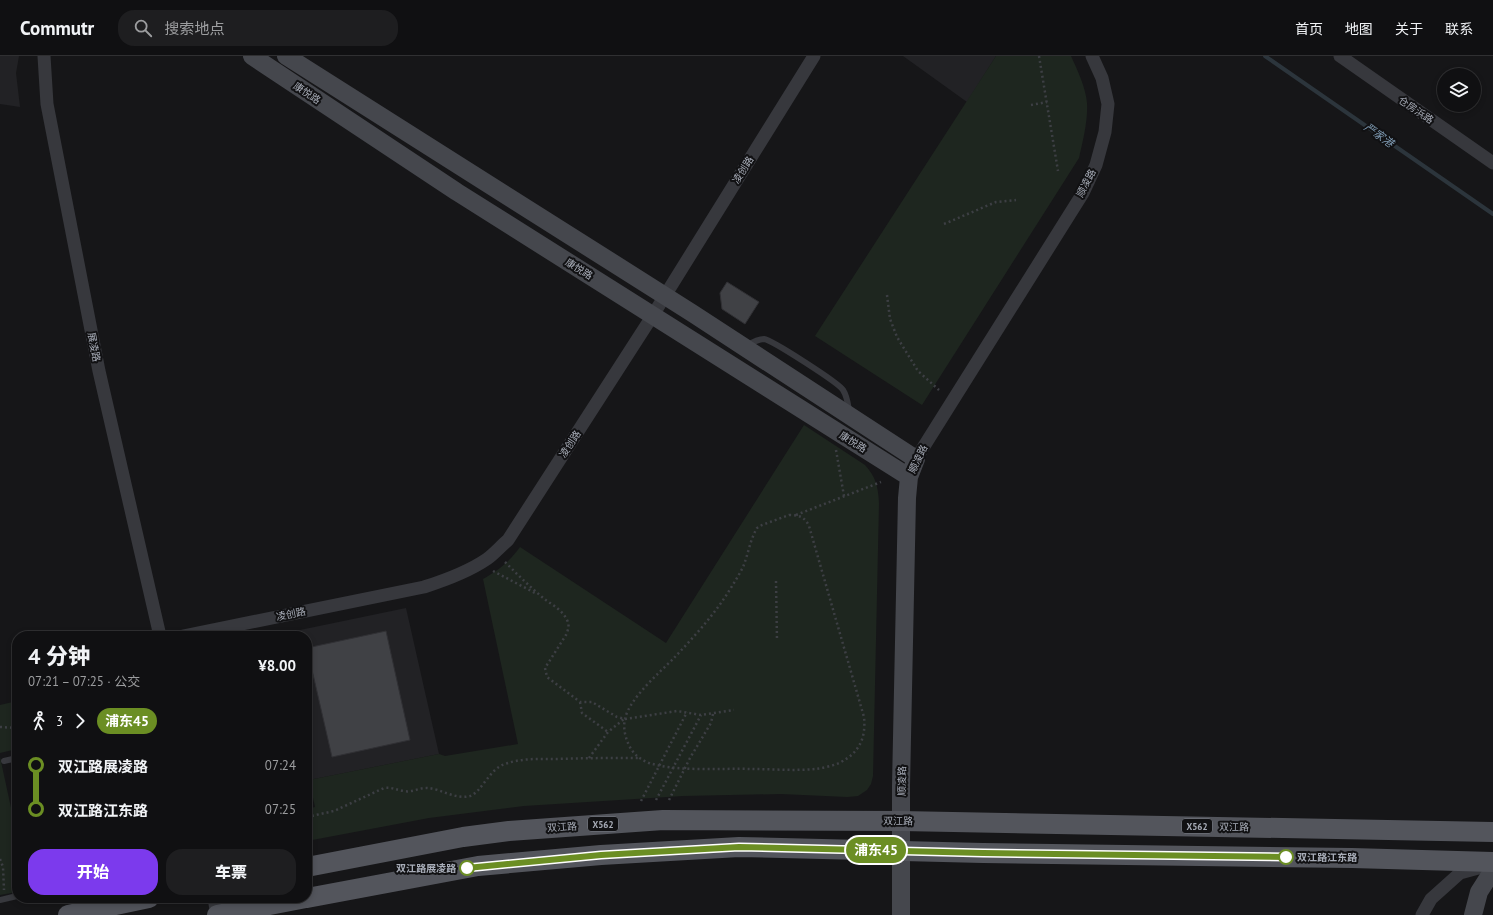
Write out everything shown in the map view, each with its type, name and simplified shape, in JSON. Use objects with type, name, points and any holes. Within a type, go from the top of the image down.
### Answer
[{"type":"main road","name":"双江路","points":[[312,866],[463,837],[509,831],[663,820],[902,821],[1493,832]]},
{"type":"main road","points":[[312,897],[478,866],[593,855],[739,847],[1352,858],[1493,863]]},
{"type":"main road","points":[[68,915],[124,903]]},
{"type":"main road","points":[[217,915],[280,903]]},
{"type":"street","name":"展凌路","points":[[44,56],[47,104],[98,364],[159,631]]},
{"type":"street","name":"康悦路","points":[[252,56],[457,192],[909,477]]},
{"type":"street","name":"康悦路","points":[[286,56],[745,347],[849,416],[916,458]]},
{"type":"street","name":"凌创路","points":[[208,631],[424,587],[446,580],[488,558],[508,540],[653,315],[814,56]]},
{"type":"street","name":"顺凌路","points":[[901,915],[907,498],[909,477],[916,458],[1083,192],[1096,165],[1104,132],[1108,104],[1102,78],[1092,56]]},
{"type":"street","name":"仓房浜路","points":[[1340,56],[1493,163]]},
{"type":"street","points":[[1422,915],[1431,898],[1460,873],[1493,863]]},
{"type":"street","points":[[1473,915],[1479,892],[1493,870]]},
{"type":"street","points":[[215,903],[217,915]]},
{"type":"lane","points":[[4,760],[12,759]]},
{"type":"lane","points":[[2,899],[12,897]]},
{"type":"path","points":[[1039,56],[1058,171]]},
{"type":"path","points":[[1031,105],[1047,102]]},
{"type":"path","points":[[944,224],[996,202],[1016,200]]},
{"type":"path","points":[[887,295],[890,319],[897,337],[918,371],[939,390]]},
{"type":"path","points":[[835,443],[844,496]]},
{"type":"path","points":[[795,515],[881,482]]},
{"type":"path","points":[[312,816],[334,811],[384,788],[391,787],[405,792],[417,788],[428,788],[456,796],[470,796],[478,790],[495,770],[504,764],[520,760],[639,758],[660,765],[685,768],[815,769],[830,766],[851,756],[864,737],[864,717],[809,526],[806,520],[802,517],[789,515],[768,522],[757,528],[742,568],[728,592],[692,637],[640,693],[625,719],[624,731],[627,742],[639,758]]},
{"type":"path","points":[[504,562],[541,596],[558,609],[568,622],[568,630],[545,668],[547,678],[580,702],[592,702],[617,717],[625,719],[677,711],[701,715],[734,710]]},
{"type":"path","points":[[494,570],[541,596]]},
{"type":"path","points":[[776,581],[777,641]]},
{"type":"path","points":[[580,702],[582,713],[608,732]]},
{"type":"path","points":[[641,801],[687,712]]},
{"type":"path","points":[[669,800],[685,768],[711,723],[713,714]]},
{"type":"path","points":[[656,800],[701,715]]},
{"type":"path","points":[[588,758],[608,732],[625,719]]},
{"type":"path","points":[[0,727],[12,728]]},
{"type":"path","points":[[0,859],[3,867],[2,899]]},
{"type":"shaded area","points":[[0,56],[19,56],[16,73],[20,107],[0,104]]},
{"type":"shaded area","points":[[903,56],[996,56],[967,102]]},
{"type":"shaded area","points":[[996,56],[1071,56],[1081,79],[1087,103],[1087,117],[1084,137],[1079,158],[922,405],[815,336]]},
{"type":"shaded area","points":[[804,425],[869,469],[876,482],[879,503],[873,776],[871,784],[867,790],[858,796],[847,797],[781,794],[683,796],[524,806],[429,818],[312,840],[312,808],[315,807],[312,794],[312,779],[439,754],[445,756],[518,744],[483,579],[503,565],[520,547],[666,643]]},
{"type":"shaded area","points":[[406,608],[439,754],[312,779],[312,631],[295,631]]},
{"type":"shaded area","points":[[12,702],[12,750],[0,753],[0,705]]},
{"type":"shaded area","points":[[0,757],[12,812],[12,893],[0,895]]},
{"type":"building","points":[[727,282],[759,302],[745,324],[722,309],[720,293]]},
{"type":"building","points":[[386,631],[410,740],[332,757],[312,670],[312,647]]},
{"type":"waterway","name":"严家港","points":[[1265,56],[1493,214]]},
{"type":"bus line","name":"浦东45","points":[[467,868],[601,855],[739,847],[983,853],[1286,857]]},
{"type":"place","name":"双江路江东路","points":[[1286,857]]},
{"type":"place","name":"双江路展凌路","points":[[467,868]]}]
